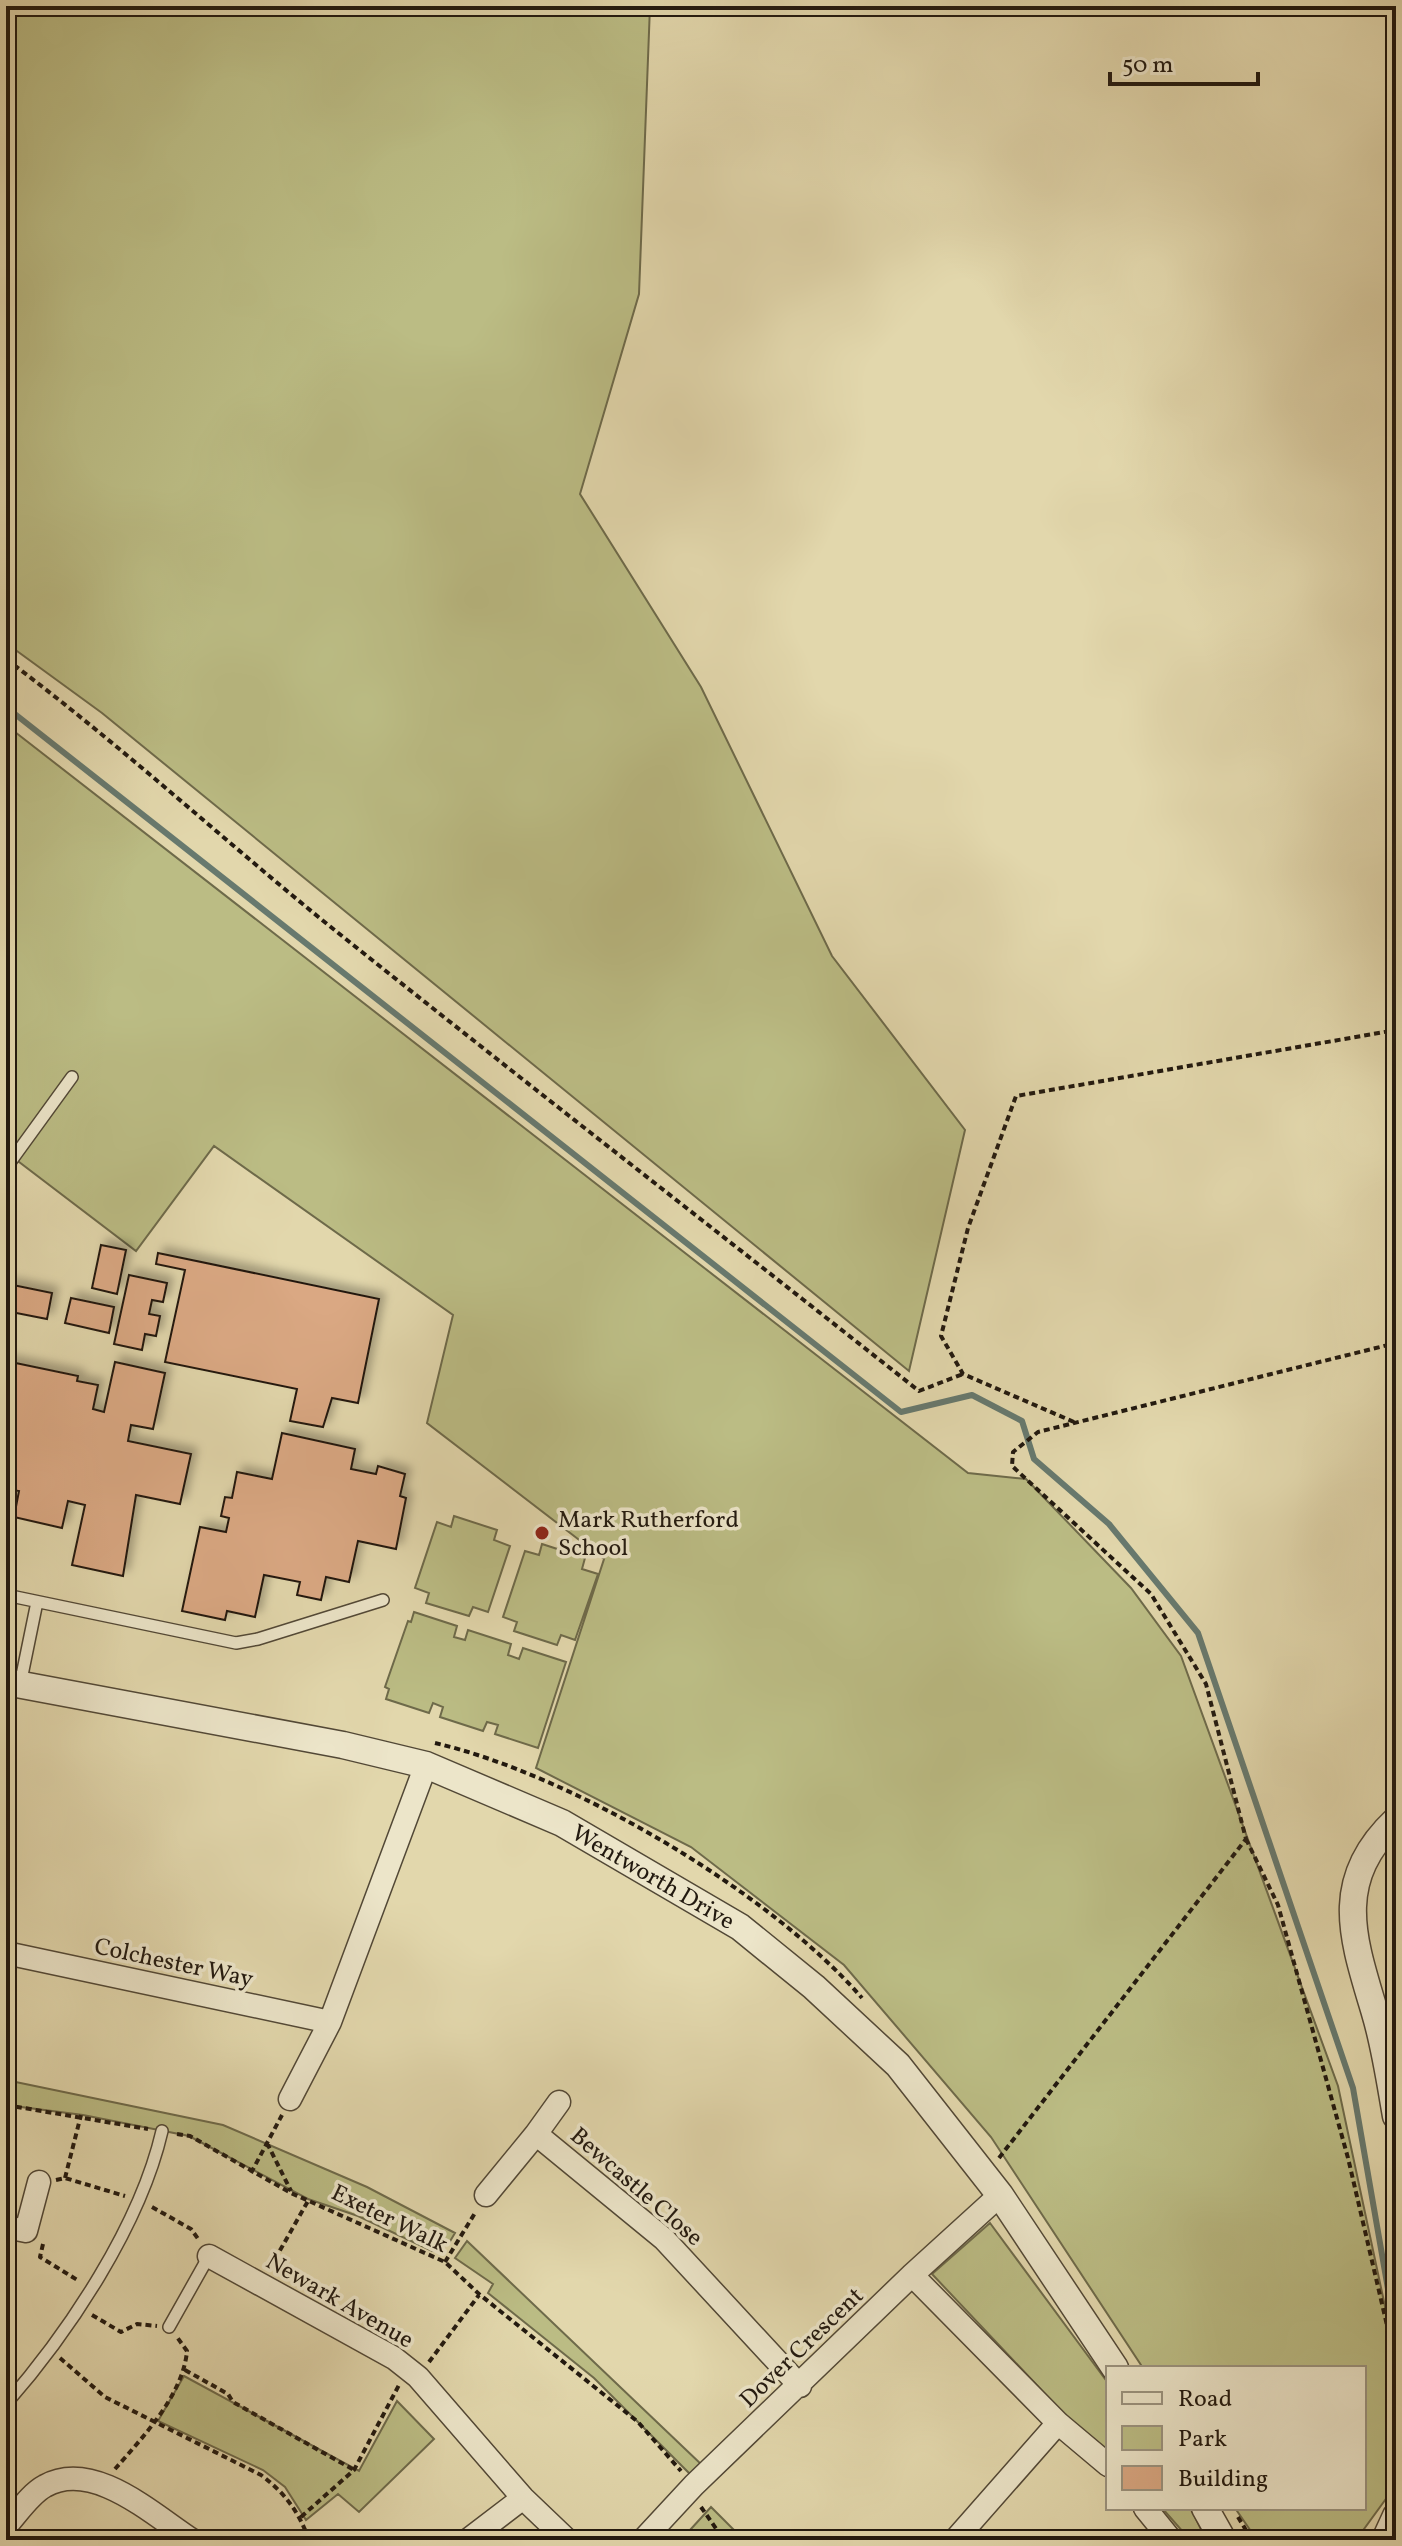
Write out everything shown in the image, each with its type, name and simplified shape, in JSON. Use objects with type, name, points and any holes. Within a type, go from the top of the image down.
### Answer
[{"type":"street","name":"Wentworth Drive","points":[[13,1684],[343,1745],[425,1753],[562,1823],[740,1927],[814,1987],[898,2065],[1000,2195],[1114,2366]]},
{"type":"street","points":[[290,2099],[330,2022],[425,1753]]},
{"type":"street","points":[[1396,1820],[1380,1835],[1362,1869],[1351,1900],[1351,1916],[1359,1969],[1376,2014],[1396,2116]]},
{"type":"street","name":"Colchester Way","points":[[6,1953],[330,2022]]},
{"type":"street","name":"Bewcastle Close","points":[[486,2195],[559,2102]]},
{"type":"street","name":"Bewcastle Close","points":[[536,2134],[664,2239],[800,2386]]},
{"type":"street","points":[[16,2229],[39,2182]]},
{"type":"street","name":"Dover Crescent","points":[[643,2540],[694,2485],[912,2275],[1000,2195]]},
{"type":"street","name":"Newark Avenue","points":[[209,2256],[413,2372],[523,2498],[567,2540]]},
{"type":"street","points":[[912,2275],[1058,2423],[1106,2463]]},
{"type":"street","points":[[955,2540],[1058,2423]]},
{"type":"street","points":[[6,2526],[41,2488],[62,2478],[83,2476],[103,2483],[192,2540]]},
{"type":"street","points":[[468,2540],[523,2498]]},
{"type":"street","points":[[1147,2510],[1171,2540]]},
{"type":"street","points":[[1206,2510],[1223,2540]]},
{"type":"street","points":[[1385,2540],[1396,2516]]},
{"type":"lane","points":[[6,1168],[72,1077]]},
{"type":"lane","points":[[6,1595],[236,1643],[383,1600]]},
{"type":"lane","points":[[13,1684],[37,1602]]},
{"type":"lane","points":[[6,2404],[52,2351],[80,2309],[153,2172],[162,2131]]},
{"type":"lane","points":[[169,2327],[209,2256]]},
{"type":"path","points":[[6,19],[19,6]]},
{"type":"path","points":[[6,659],[89,721],[273,880],[533,1089],[919,1391],[963,1374]]},
{"type":"path","points":[[1076,1423],[963,1374],[941,1336],[968,1228],[1016,1096],[1396,1030]]},
{"type":"path","points":[[1396,1343],[1038,1432],[1023,1440],[1013,1452],[1012,1466],[1151,1594],[1206,1684],[1246,1839],[1278,1905],[1348,2158],[1396,2364]]},
{"type":"path","points":[[425,1753],[455,1747],[539,1780],[691,1857],[789,1931],[848,1982],[868,2005]]},
{"type":"path","points":[[987,2149],[997,2161],[1246,1839]]},
{"type":"path","points":[[251,2173],[290,2099]]},
{"type":"path","name":"Exeter Walk","points":[[6,2105],[81,2115],[190,2136],[291,2193],[445,2262],[479,2294],[516,2320],[638,2422],[694,2485],[703,2515],[724,2540]]},
{"type":"path","points":[[65,2178],[81,2115]]},
{"type":"path","points":[[267,2143],[291,2193]]},
{"type":"path","points":[[445,2262],[486,2195]]},
{"type":"path","points":[[261,2285],[308,2201]]},
{"type":"path","points":[[16,2229],[45,2236],[40,2257],[91,2288]]},
{"type":"path","points":[[301,2517],[354,2470],[413,2372],[479,2294]]},
{"type":"path","points":[[80,2309],[121,2332],[137,2324],[169,2327],[187,2351],[185,2370],[152,2424],[103,2483]]},
{"type":"path","points":[[52,2351],[105,2397],[152,2424],[261,2475],[281,2490],[301,2517],[309,2540]]},
{"type":"path","points":[[185,2370],[228,2394],[233,2402],[354,2470]]},
{"type":"path","points":[[1234,2510],[1252,2540]]},
{"type":"green space","points":[[6,6],[650,6],[639,294],[580,494],[701,687],[832,956],[965,1130],[909,1371],[102,713],[6,643]]},
{"type":"green space","name":"Mark Rutherford School","points":[[6,725],[968,1473],[1026,1479],[1131,1588],[1181,1656],[1338,2086],[1396,2358],[1396,2485],[1356,2540],[1257,2540],[1236,2510],[1366,2510],[1366,2366],[1142,2366],[991,2137],[844,1965],[691,1847],[536,1768],[604,1559],[427,1423],[453,1315],[214,1146],[136,1251],[6,1152]]},
{"type":"green space","points":[[454,1516],[497,1530],[494,1540],[510,1546],[488,1612],[473,1607],[469,1616],[426,1603],[429,1593],[415,1588],[437,1522],[451,1527]]},
{"type":"green space","points":[[542,1544],[585,1558],[582,1569],[598,1574],[575,1640],[561,1635],[557,1645],[514,1631],[517,1622],[503,1617],[525,1551],[539,1555]]},
{"type":"green space","points":[[414,1612],[457,1626],[454,1637],[465,1640],[468,1630],[511,1644],[508,1655],[519,1659],[523,1648],[566,1662],[538,1748],[495,1734],[498,1725],[487,1722],[483,1731],[440,1717],[443,1707],[433,1703],[429,1713],[386,1699],[389,1689],[385,1687]]},
{"type":"green space","points":[[6,2080],[223,2125],[367,2187],[455,2233],[449,2243],[432,2251],[358,2216],[308,2199],[189,2136],[83,2115],[6,2105]]},
{"type":"green space","points":[[990,2223],[1106,2380],[1106,2449],[1066,2416],[932,2274]]},
{"type":"green space","points":[[467,2241],[703,2466],[692,2476],[594,2378],[488,2293],[493,2284],[455,2258]]},
{"type":"green space","points":[[184,2376],[359,2471],[397,2401],[434,2439],[359,2512],[338,2494],[306,2520],[285,2487],[263,2470],[158,2421]]},
{"type":"green space","points":[[711,2507],[744,2540],[700,2540],[690,2530]]},
{"type":"green space","points":[[1164,2510],[1192,2510],[1206,2540],[1181,2540],[1184,2533]]},
{"type":"building","points":[[101,1245],[126,1250],[117,1294],[92,1288]]},
{"type":"building","points":[[158,1253],[379,1299],[358,1403],[332,1398],[323,1427],[290,1421],[297,1389],[165,1362],[185,1270],[156,1264]]},
{"type":"building","points":[[129,1275],[167,1283],[163,1302],[152,1300],[149,1314],[160,1316],[156,1336],[145,1334],[142,1350],[114,1344]]},
{"type":"building","points":[[8,1284],[52,1293],[47,1319],[6,1311]]},
{"type":"building","points":[[71,1298],[114,1307],[109,1333],[65,1323]]},
{"type":"building","points":[[6,1361],[78,1376],[77,1381],[98,1385],[93,1409],[104,1412],[115,1362],[165,1373],[153,1429],[131,1425],[128,1441],[191,1454],[180,1504],[136,1495],[123,1576],[72,1565],[85,1505],[68,1501],[62,1528],[14,1517],[19,1491],[6,1489]]},
{"type":"building","points":[[282,1433],[355,1449],[351,1469],[376,1474],[378,1466],[405,1474],[400,1496],[406,1498],[396,1549],[358,1541],[349,1582],[326,1577],[321,1600],[297,1595],[300,1582],[264,1575],[255,1617],[227,1611],[225,1620],[182,1611],[200,1527],[226,1532],[229,1518],[221,1516],[225,1497],[232,1498],[237,1472],[272,1479]]},
{"type":"waterway","points":[[6,707],[901,1412],[972,1395],[1022,1421],[1034,1459],[1109,1524],[1198,1633],[1353,2088],[1388,2289],[1396,2315]]},
{"type":"place","name":"Mark Rutherford School","points":[[542,1533]]}]
